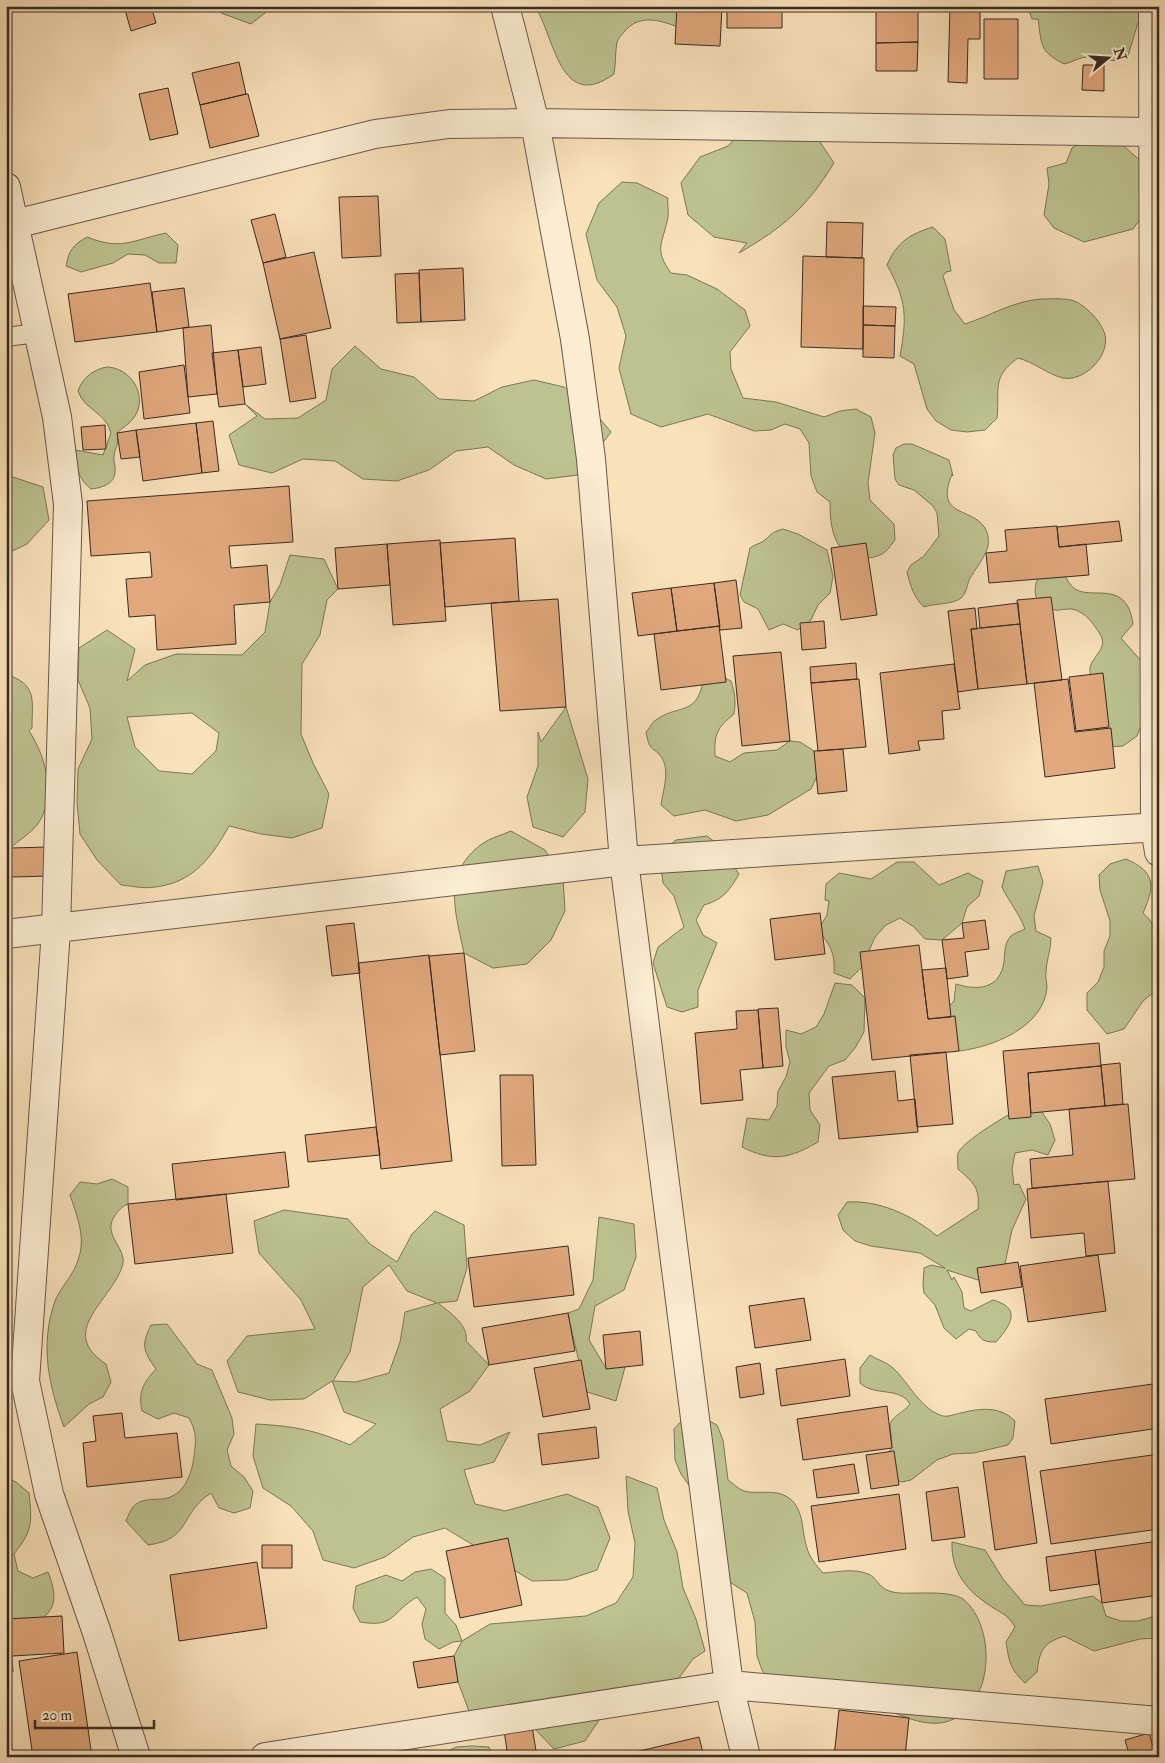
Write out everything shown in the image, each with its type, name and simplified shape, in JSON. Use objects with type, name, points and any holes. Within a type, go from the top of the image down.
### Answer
[{"type":"street","points":[[505,6],[535,122],[575,339],[590,459],[624,861],[729,1685],[746,1757]]},
{"type":"street","points":[[6,934],[56,930],[624,861],[1158,836],[1152,132],[1153,6]]},
{"type":"street","points":[[15,224],[375,134],[449,124],[535,122],[1152,132]]},
{"type":"street","points":[[6,187],[57,417],[68,504],[56,930],[16,1382],[49,1494],[97,1633],[136,1757]]},
{"type":"street","points":[[265,1757],[729,1685],[1159,1721]]},
{"type":"lane","points":[[6,336],[37,333]]},
{"type":"green space","points":[[220,6],[274,6],[251,24],[221,13]]},
{"type":"green space","points":[[535,6],[698,6],[689,18],[675,26],[655,20],[648,20],[635,23],[629,27],[617,42],[614,74],[596,84],[582,84],[571,78],[562,67]]},
{"type":"green space","points":[[1032,6],[1074,6],[1079,9],[1089,6],[1143,6],[1128,56],[1118,60],[1085,57],[1064,64],[1050,55],[1043,46],[1038,19],[1032,19],[1029,11]]},
{"type":"green space","points":[[750,122],[814,133],[834,163],[814,192],[793,215],[782,225],[739,253],[747,243],[714,237],[688,215],[681,183],[700,157],[728,146]]},
{"type":"green space","points":[[1085,139],[1117,140],[1144,164],[1143,215],[1133,229],[1084,242],[1054,228],[1044,215],[1049,184],[1047,168],[1066,163],[1072,148]]},
{"type":"green space","points":[[622,182],[637,183],[668,198],[668,217],[661,251],[665,265],[671,273],[687,275],[717,289],[745,310],[750,326],[730,352],[731,369],[743,398],[776,402],[824,417],[840,411],[856,409],[871,417],[875,433],[868,483],[870,500],[894,524],[895,540],[885,552],[874,557],[862,558],[850,555],[841,548],[835,538],[832,526],[830,502],[817,492],[811,476],[809,443],[800,429],[785,424],[771,430],[754,431],[708,414],[661,427],[631,414],[619,368],[626,336],[617,307],[597,280],[586,234],[599,203]]},
{"type":"green space","points":[[933,227],[945,239],[951,271],[946,272],[943,276],[954,310],[965,324],[1031,300],[1071,300],[1092,314],[1100,324],[1105,335],[1104,351],[1094,366],[1079,376],[1063,378],[1018,358],[1009,365],[1000,378],[998,384],[997,418],[985,430],[967,432],[951,430],[936,421],[927,409],[914,364],[900,356],[904,330],[904,309],[894,278],[887,265],[895,250],[905,240]]},
{"type":"green space","points":[[166,233],[178,245],[176,263],[159,263],[145,255],[128,254],[113,263],[81,272],[66,266],[72,248],[87,237],[118,244]]},
{"type":"green space","points":[[355,346],[381,369],[414,377],[439,399],[474,401],[502,387],[534,380],[564,387],[590,407],[611,432],[578,475],[546,479],[514,465],[488,447],[456,451],[429,470],[397,481],[363,479],[335,461],[303,459],[272,473],[239,465],[229,435],[257,416],[245,404],[265,419],[298,418],[326,400],[332,369]]},
{"type":"green space","points":[[107,367],[123,372],[130,377],[138,392],[139,408],[129,423],[117,433],[118,442],[114,458],[115,470],[113,480],[103,486],[91,489],[78,472],[75,450],[103,455],[111,433],[105,420],[85,403],[78,391],[82,382],[89,375]]},
{"type":"green space","points":[[904,444],[912,444],[949,460],[953,476],[952,474],[948,488],[948,498],[951,505],[979,521],[987,532],[988,544],[985,555],[969,580],[964,594],[953,602],[924,607],[915,595],[910,582],[907,572],[911,565],[924,556],[939,536],[937,513],[933,506],[914,490],[899,485],[895,479],[893,455],[896,448]]},
{"type":"green space","points":[[13,477],[43,487],[49,520],[27,544],[6,554],[6,479]]},
{"type":"green space","points":[[783,529],[798,534],[827,550],[833,576],[830,593],[818,605],[811,620],[798,630],[783,624],[769,630],[758,609],[744,602],[740,595],[750,548],[762,542],[773,533]]},
{"type":"green space","points":[[290,555],[324,559],[338,589],[327,600],[320,635],[302,664],[301,734],[329,794],[322,828],[292,838],[261,834],[229,826],[216,848],[200,867],[191,874],[168,885],[151,888],[121,885],[97,860],[80,834],[77,802],[78,769],[92,739],[90,708],[78,680],[79,648],[107,630],[135,649],[127,681],[145,665],[176,654],[242,655],[265,632],[270,602],[280,585]],"holes":[[[192,713],[219,733],[216,751],[192,774],[159,771],[135,747],[127,717]]]},
{"type":"green space","points":[[1063,572],[1070,583],[1078,590],[1114,595],[1122,600],[1129,609],[1133,624],[1121,638],[1142,662],[1146,712],[1137,736],[1123,746],[1107,747],[1100,737],[1094,722],[1095,696],[1090,670],[1091,664],[1103,644],[1100,634],[1089,619],[1080,612],[1073,609],[1048,609],[1036,598],[1035,587],[1039,576]]},
{"type":"green space","points":[[6,674],[24,683],[31,695],[32,728],[29,731],[40,752],[47,777],[48,790],[47,802],[37,825],[10,848],[6,848]]},
{"type":"green space","points":[[723,677],[731,681],[735,697],[735,709],[734,714],[718,732],[715,742],[715,756],[730,762],[744,753],[777,750],[790,741],[800,742],[814,751],[818,774],[811,789],[768,815],[736,821],[705,810],[674,816],[661,805],[666,769],[662,758],[650,746],[646,732],[655,721],[664,715],[691,705],[700,693],[703,682]]},
{"type":"green space","points":[[566,707],[588,779],[585,812],[563,837],[533,827],[527,797],[538,766],[538,732],[541,742]]},
{"type":"green space","points":[[511,831],[545,850],[563,878],[565,911],[551,940],[527,964],[493,968],[464,953],[455,908],[456,880],[461,867],[469,855],[492,838]]},
{"type":"green space","points":[[707,836],[720,846],[739,874],[725,894],[704,905],[696,920],[703,935],[717,943],[698,990],[698,1007],[682,1012],[667,1007],[653,963],[658,947],[684,927],[674,896],[663,883],[661,866],[663,851],[676,840]]},
{"type":"green space","points":[[1126,859],[1143,869],[1150,881],[1150,895],[1143,913],[1150,920],[1157,938],[1159,948],[1159,988],[1143,1001],[1124,1029],[1107,1034],[1087,1010],[1087,993],[1098,982],[1104,967],[1104,951],[1110,936],[1110,921],[1100,890],[1099,875],[1110,864]]},
{"type":"green space","points":[[897,862],[914,862],[939,885],[968,873],[983,881],[979,896],[967,907],[962,923],[942,940],[925,939],[914,927],[900,918],[886,925],[875,937],[862,967],[850,979],[834,973],[834,960],[831,950],[818,930],[827,915],[829,901],[825,900],[826,884],[839,873],[871,879]]},
{"type":"green space","points":[[1038,866],[1043,882],[1034,916],[1036,931],[1051,938],[1046,968],[1047,987],[1044,1001],[1037,1013],[1015,1033],[987,1045],[959,1051],[944,1012],[954,1001],[956,984],[972,987],[987,986],[998,978],[1002,971],[1006,945],[1009,939],[1014,934],[1025,929],[1002,887],[1006,871]]},
{"type":"green space","points":[[835,983],[852,985],[865,998],[864,1032],[855,1048],[845,1060],[829,1066],[809,1093],[810,1110],[820,1125],[818,1142],[798,1152],[780,1156],[762,1155],[742,1147],[747,1118],[769,1120],[777,1106],[778,1091],[786,1077],[790,1062],[786,1047],[786,1030],[801,1034],[816,1027],[824,1014]]},
{"type":"green space","points":[[1023,1107],[1040,1109],[1050,1124],[1055,1140],[1048,1155],[1032,1150],[1015,1153],[1012,1169],[1014,1185],[1019,1184],[1026,1199],[1012,1230],[1005,1264],[995,1277],[978,1280],[947,1270],[952,1280],[954,1277],[962,1292],[964,1308],[971,1311],[993,1300],[1002,1303],[1008,1308],[1011,1312],[1011,1318],[1006,1329],[996,1342],[984,1340],[976,1331],[969,1329],[956,1339],[944,1328],[935,1305],[924,1293],[924,1268],[931,1265],[945,1268],[920,1253],[871,1246],[855,1241],[843,1230],[838,1215],[847,1202],[883,1206],[906,1215],[937,1236],[978,1209],[978,1196],[975,1186],[958,1169],[958,1153],[977,1135]]},
{"type":"green space","points":[[112,1179],[128,1187],[128,1204],[119,1211],[111,1224],[113,1236],[122,1254],[122,1267],[86,1328],[86,1340],[92,1352],[106,1364],[111,1382],[103,1397],[89,1404],[64,1427],[54,1397],[47,1351],[50,1320],[54,1304],[77,1264],[80,1254],[81,1235],[70,1195],[80,1182],[97,1184]]},
{"type":"green space","points":[[284,1210],[348,1219],[370,1244],[397,1262],[412,1234],[435,1211],[464,1225],[467,1268],[457,1301],[438,1303],[461,1324],[466,1335],[466,1341],[489,1365],[470,1391],[440,1409],[447,1441],[480,1445],[510,1432],[494,1462],[464,1470],[475,1504],[505,1511],[567,1494],[598,1507],[610,1538],[597,1570],[567,1580],[532,1581],[445,1528],[413,1537],[385,1557],[354,1568],[323,1560],[313,1531],[291,1506],[263,1488],[253,1456],[256,1424],[304,1430],[350,1445],[376,1424],[344,1412],[332,1381],[304,1399],[270,1400],[238,1392],[227,1361],[247,1336],[315,1329],[301,1300],[259,1253],[254,1221]],"holes":[[[389,1265],[407,1291],[437,1303],[405,1312],[400,1342],[389,1373],[356,1382],[333,1381],[350,1352],[363,1287]]]},
{"type":"green space","points":[[599,1217],[634,1224],[636,1257],[624,1290],[595,1306],[589,1340],[606,1368],[625,1367],[616,1401],[584,1391],[568,1313],[579,1309],[593,1280]]},
{"type":"green space","points":[[167,1324],[197,1364],[212,1370],[232,1418],[234,1434],[227,1450],[231,1466],[244,1477],[253,1491],[250,1508],[234,1513],[219,1508],[211,1493],[193,1510],[179,1532],[162,1542],[148,1545],[126,1521],[130,1512],[140,1502],[162,1499],[176,1494],[186,1484],[193,1463],[195,1445],[195,1432],[189,1418],[174,1413],[158,1419],[142,1411],[141,1393],[156,1369],[146,1352],[146,1338],[151,1325]]},
{"type":"green space","points":[[870,1355],[893,1368],[922,1402],[935,1413],[950,1416],[983,1409],[997,1411],[1015,1421],[1013,1438],[1008,1445],[974,1453],[953,1454],[937,1460],[911,1480],[902,1482],[894,1480],[887,1453],[892,1448],[890,1423],[910,1404],[900,1395],[873,1390],[860,1383],[860,1368]]},
{"type":"green space","points":[[685,1417],[702,1417],[717,1425],[723,1440],[728,1480],[744,1491],[778,1493],[789,1498],[794,1503],[798,1508],[802,1521],[808,1552],[823,1573],[863,1572],[872,1576],[882,1587],[892,1592],[941,1593],[963,1599],[975,1612],[982,1630],[986,1649],[985,1669],[980,1688],[971,1705],[958,1717],[940,1723],[932,1723],[910,1719],[855,1700],[770,1684],[757,1656],[755,1622],[747,1593],[719,1575],[691,1488],[681,1474],[675,1460],[674,1429]]},
{"type":"green space","points":[[626,1476],[657,1488],[664,1520],[677,1552],[683,1588],[696,1619],[705,1651],[693,1659],[673,1686],[604,1713],[585,1741],[554,1749],[532,1726],[469,1711],[458,1682],[454,1656],[462,1641],[490,1624],[586,1616],[616,1603],[633,1577],[635,1543],[628,1511]]},
{"type":"green space","points":[[6,1477],[16,1482],[29,1493],[30,1525],[25,1538],[14,1554],[18,1571],[33,1578],[48,1572],[54,1598],[52,1608],[46,1615],[29,1625],[6,1634]]},
{"type":"green space","points":[[952,1542],[985,1550],[1003,1579],[1025,1605],[1041,1606],[1093,1596],[1102,1603],[1106,1616],[1121,1621],[1138,1621],[1159,1615],[1159,1642],[1157,1638],[1140,1639],[1094,1651],[1064,1636],[1051,1642],[1043,1649],[1039,1658],[1037,1672],[1025,1683],[1013,1669],[1007,1649],[1006,1642],[1015,1627],[1007,1617],[983,1601],[962,1580],[954,1563]]},
{"type":"green space","points":[[431,1569],[445,1578],[445,1613],[456,1625],[462,1641],[453,1642],[439,1649],[425,1639],[422,1624],[426,1609],[417,1597],[387,1621],[380,1623],[360,1622],[353,1608],[356,1586],[386,1575],[402,1581],[415,1572]]},
{"type":"green space","points":[[399,1746],[415,1748],[422,1757],[378,1757],[383,1749]]},
{"type":"green space","points":[[456,1747],[489,1747],[493,1757],[437,1757]]},
{"type":"building","points":[[124,6],[151,6],[156,23],[131,31]]},
{"type":"building","points":[[677,6],[722,6],[720,46],[675,44]]},
{"type":"building","points":[[727,6],[782,6],[782,28],[727,28]]},
{"type":"building","points":[[876,6],[918,6],[918,42],[876,43]]},
{"type":"building","points":[[950,6],[980,6],[980,39],[968,39],[967,83],[948,82]]},
{"type":"building","points":[[984,19],[1018,19],[1018,79],[984,79]]},
{"type":"building","points":[[918,42],[917,71],[876,71],[876,43]]},
{"type":"building","points":[[239,62],[246,94],[200,105],[192,73]]},
{"type":"building","points":[[1083,65],[1104,65],[1104,91],[1082,90]]},
{"type":"building","points":[[168,88],[178,134],[150,140],[139,94]]},
{"type":"building","points":[[248,94],[259,136],[210,148],[200,105]]},
{"type":"building","points":[[378,196],[381,256],[342,258],[339,197]]},
{"type":"building","points":[[275,214],[286,257],[263,263],[251,220]]},
{"type":"building","points":[[827,222],[863,223],[862,258],[826,257]]},
{"type":"building","points":[[314,252],[331,328],[280,339],[263,263]]},
{"type":"building","points":[[803,256],[864,258],[863,349],[801,347]]},
{"type":"building","points":[[463,268],[465,320],[421,322],[419,270]]},
{"type":"building","points":[[419,273],[421,322],[397,323],[395,274]]},
{"type":"building","points":[[150,283],[157,332],[75,342],[68,294]]},
{"type":"building","points":[[184,288],[189,327],[157,332],[152,292]]},
{"type":"building","points":[[863,306],[896,307],[895,326],[863,325]]},
{"type":"building","points":[[211,325],[217,394],[188,397],[183,328]]},
{"type":"building","points":[[863,325],[895,326],[894,358],[863,357]]},
{"type":"building","points":[[306,335],[316,398],[290,402],[280,339]]},
{"type":"building","points":[[261,347],[266,384],[243,387],[238,350]]},
{"type":"building","points":[[238,350],[245,404],[219,407],[212,353]]},
{"type":"building","points":[[184,365],[190,413],[144,419],[139,372]]},
{"type":"building","points":[[213,421],[219,471],[202,473],[196,423]]},
{"type":"building","points":[[196,423],[202,473],[143,481],[136,430]]},
{"type":"building","points":[[105,425],[106,449],[83,450],[81,427]]},
{"type":"building","points":[[136,430],[140,457],[121,459],[117,433]]},
{"type":"building","points":[[289,486],[293,542],[229,546],[231,568],[267,565],[270,602],[234,605],[236,644],[157,650],[155,615],[129,617],[126,579],[152,577],[150,552],[91,556],[87,501]]},
{"type":"building","points":[[1119,521],[1122,541],[1059,547],[1057,527]]},
{"type":"building","points":[[1057,526],[1059,547],[1086,544],[1089,575],[989,583],[986,553],[1007,551],[1005,530]]},
{"type":"building","points":[[515,538],[519,601],[445,607],[440,543]]},
{"type":"building","points":[[440,540],[446,621],[393,625],[387,544]]},
{"type":"building","points":[[866,543],[877,615],[841,620],[831,548]]},
{"type":"building","points":[[387,544],[390,585],[338,589],[335,548]]},
{"type":"building","points":[[736,580],[742,628],[720,630],[714,583]]},
{"type":"building","points":[[714,583],[720,626],[677,631],[671,588]]},
{"type":"building","points":[[671,588],[677,631],[638,636],[632,593]]},
{"type":"building","points":[[1051,597],[1062,680],[1027,684],[1017,600]]},
{"type":"building","points":[[558,599],[566,707],[500,711],[491,603]]},
{"type":"building","points":[[1018,603],[1020,624],[980,628],[978,608]]},
{"type":"building","points":[[975,608],[977,629],[971,629],[978,689],[958,692],[948,611]]},
{"type":"building","points":[[824,621],[826,648],[802,650],[800,623]]},
{"type":"building","points":[[1020,624],[1027,684],[978,689],[971,629]]},
{"type":"building","points":[[719,626],[726,682],[661,690],[654,634]]},
{"type":"building","points":[[781,652],[790,741],[742,746],[733,656]]},
{"type":"building","points":[[856,663],[857,679],[811,683],[810,667]]},
{"type":"building","points":[[954,664],[960,709],[942,711],[944,739],[918,741],[920,750],[889,754],[880,673]]},
{"type":"building","points":[[1103,673],[1109,727],[1076,731],[1069,677]]},
{"type":"building","points":[[859,679],[866,747],[818,751],[811,683]]},
{"type":"building","points":[[1068,679],[1075,732],[1111,728],[1115,768],[1045,777],[1034,683]]},
{"type":"building","points":[[843,749],[847,791],[818,794],[814,751]]},
{"type":"building","points":[[49,847],[50,876],[11,877],[10,848]]},
{"type":"building","points":[[820,913],[825,954],[775,960],[770,919]]},
{"type":"building","points":[[985,920],[989,949],[965,952],[968,976],[947,979],[942,940],[964,938],[962,923]]},
{"type":"building","points":[[354,923],[360,973],[332,976],[326,926]]},
{"type":"building","points":[[919,945],[928,1019],[955,1016],[959,1051],[872,1060],[860,952]]},
{"type":"building","points":[[464,953],[475,1051],[440,1055],[429,956]]},
{"type":"building","points":[[429,955],[452,1161],[381,1169],[358,963]]},
{"type":"building","points":[[946,968],[951,1017],[928,1019],[922,970]]},
{"type":"building","points":[[778,1008],[783,1066],[763,1068],[758,1009]]},
{"type":"building","points":[[758,1010],[763,1068],[740,1070],[743,1100],[701,1104],[695,1033],[737,1029],[736,1011]]},
{"type":"building","points":[[1099,1043],[1101,1066],[1028,1073],[1031,1117],[1009,1119],[1003,1051]]},
{"type":"building","points":[[946,1052],[953,1124],[917,1127],[910,1055]]},
{"type":"building","points":[[1120,1063],[1123,1104],[1105,1106],[1101,1065]]},
{"type":"building","points":[[1101,1066],[1105,1106],[1031,1113],[1028,1073]]},
{"type":"building","points":[[895,1071],[898,1101],[915,1099],[918,1132],[839,1139],[832,1077]]},
{"type":"building","points":[[500,1075],[533,1075],[536,1165],[502,1166]]},
{"type":"building","points":[[1128,1104],[1135,1179],[1032,1188],[1030,1159],[1073,1155],[1069,1109]]},
{"type":"building","points":[[376,1127],[380,1155],[308,1162],[305,1135]]},
{"type":"building","points":[[285,1152],[289,1187],[176,1200],[172,1164]]},
{"type":"building","points":[[1108,1181],[1115,1253],[1086,1256],[1084,1233],[1031,1238],[1027,1189]]},
{"type":"building","points":[[226,1194],[233,1253],[135,1264],[128,1204]]},
{"type":"building","points":[[568,1246],[574,1295],[474,1307],[468,1258]]},
{"type":"building","points":[[1098,1255],[1106,1311],[1028,1322],[1020,1266]]},
{"type":"building","points":[[1018,1262],[1022,1287],[981,1293],[977,1268]]},
{"type":"building","points":[[804,1298],[811,1340],[755,1348],[749,1306]]},
{"type":"building","points":[[568,1313],[575,1351],[489,1365],[482,1328]]},
{"type":"building","points":[[640,1331],[643,1365],[606,1369],[603,1335]]},
{"type":"building","points":[[845,1359],[850,1396],[781,1406],[776,1369]]},
{"type":"building","points":[[581,1360],[590,1409],[543,1417],[534,1368]]},
{"type":"building","points":[[760,1363],[764,1394],[740,1398],[736,1367]]},
{"type":"building","points":[[1153,1384],[1159,1428],[1051,1444],[1045,1399]]},
{"type":"building","points":[[887,1406],[892,1448],[803,1460],[797,1419]]},
{"type":"building","points":[[122,1413],[125,1438],[177,1433],[182,1477],[87,1487],[83,1443],[96,1441],[93,1416]]},
{"type":"building","points":[[596,1427],[599,1458],[542,1465],[538,1434]]},
{"type":"building","points":[[894,1451],[899,1485],[871,1489],[866,1455]]},
{"type":"building","points":[[1159,1454],[1159,1529],[1051,1544],[1040,1471]]},
{"type":"building","points":[[1025,1456],[1037,1543],[995,1550],[983,1462]]},
{"type":"building","points":[[854,1464],[859,1493],[817,1498],[813,1470]]},
{"type":"building","points":[[958,1487],[965,1537],[932,1541],[926,1492]]},
{"type":"building","points":[[899,1494],[906,1549],[819,1562],[811,1506]]},
{"type":"building","points":[[508,1538],[522,1605],[460,1618],[446,1551]]},
{"type":"building","points":[[1159,1541],[1159,1595],[1102,1603],[1095,1550]]},
{"type":"building","points":[[262,1545],[292,1545],[292,1568],[262,1568]]},
{"type":"building","points":[[1095,1550],[1099,1584],[1050,1591],[1046,1557]]},
{"type":"building","points":[[257,1562],[267,1628],[179,1641],[170,1575]]},
{"type":"building","points":[[62,1616],[64,1653],[12,1656],[13,1672],[6,1673],[6,1619]]},
{"type":"building","points":[[77,1652],[92,1757],[33,1757],[19,1661]]},
{"type":"building","points":[[454,1656],[458,1682],[418,1688],[413,1662]]},
{"type":"building","points":[[839,1710],[909,1718],[905,1757],[834,1757]]},
{"type":"building","points":[[532,1726],[537,1757],[508,1757],[504,1730]]},
{"type":"building","points":[[1149,1733],[1156,1757],[1130,1757],[1125,1740]]},
{"type":"building","points":[[699,1737],[704,1757],[614,1757]]}]
